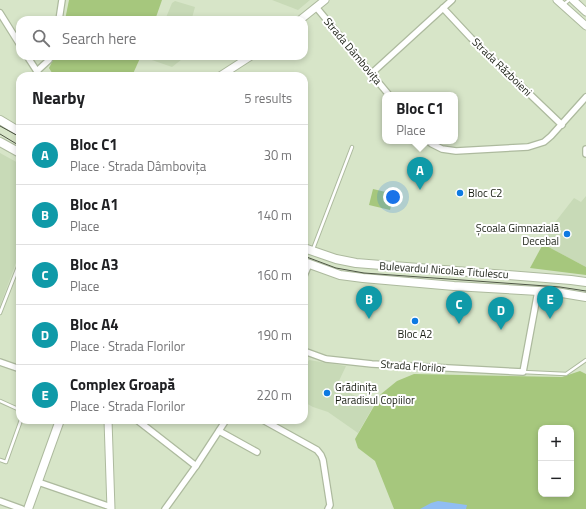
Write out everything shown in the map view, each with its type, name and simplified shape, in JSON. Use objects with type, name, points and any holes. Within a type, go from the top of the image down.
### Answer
[{"type":"main road","points":[[0,120],[16,130]]},
{"type":"main road","points":[[0,142],[16,151]]},
{"type":"main road","name":"Bulevardul Nicolae Titulescu","points":[[308,250],[336,259],[356,263],[586,282]]},
{"type":"main road","name":"Bulevardul Nicolae Titulescu","points":[[308,264],[340,275],[363,278],[454,286],[569,293],[586,297]]},
{"type":"main road","points":[[28,509],[59,424]]},
{"type":"street","points":[[60,16],[62,0]]},
{"type":"street","points":[[305,16],[325,0]]},
{"type":"street","points":[[372,73],[452,0]]},
{"type":"street","points":[[573,0],[586,12]]},
{"type":"street","points":[[563,2],[586,26]]},
{"type":"street","name":"Strada Dâmbovița","points":[[316,8],[388,92]]},
{"type":"street","name":"Strada Războieni","points":[[443,8],[471,38],[562,125]]},
{"type":"street","points":[[0,13],[16,39]]},
{"type":"street","points":[[30,60],[37,71],[49,60]]},
{"type":"street","points":[[226,72],[245,60]]},
{"type":"street","points":[[432,144],[442,149],[456,151],[528,147],[544,142],[551,136],[586,97]]},
{"type":"street","points":[[586,149],[586,154]]},
{"type":"street","points":[[523,372],[538,291]]},
{"type":"street","name":"Strada Florilor","points":[[308,352],[326,358],[372,364],[462,370],[523,372]]},
{"type":"street","points":[[0,362],[16,368]]},
{"type":"street","points":[[38,482],[111,508],[108,424]]},
{"type":"street","points":[[142,424],[196,466]]},
{"type":"street","points":[[165,509],[223,424]]},
{"type":"street","points":[[270,424],[317,450],[323,460],[330,505],[328,509]]},
{"type":"street","points":[[219,431],[257,452]]},
{"type":"street","points":[[0,501],[22,509]]},
{"type":"lane","points":[[312,251],[352,147]]},
{"type":"lane","points":[[0,313],[16,272]]},
{"type":"lane","name":"Strada Florilor","points":[[523,372],[566,374],[586,360]]},
{"type":"lane","points":[[0,401],[16,408]]},
{"type":"lane","points":[[0,460],[6,462],[20,424]]},
{"type":"shaded area","points":[[272,0],[310,0],[298,10]]},
{"type":"shaded area","points":[[175,1],[195,7],[193,16],[167,16],[172,3]]},
{"type":"shaded area","points":[[152,60],[181,60],[172,67]]},
{"type":"shaded area","points":[[0,153],[16,162],[16,263],[0,306]]},
{"type":"shaded area","name":"Școala Gimnazială Decebal","points":[[586,196],[586,267],[543,244],[553,225],[574,198],[581,202]]},
{"type":"shaded area","name":"Grădinița Paradisul Copiilor","points":[[309,360],[346,366],[337,385],[373,407],[358,433],[328,412],[308,404]]},
{"type":"green space","points":[[69,0],[162,0],[156,16],[66,16]]},
{"type":"green space","points":[[53,60],[139,60],[134,72],[52,72],[49,68]]},
{"type":"green space","points":[[373,189],[394,194],[390,210],[369,205]]},
{"type":"green space","points":[[543,244],[586,267],[586,275],[530,268]]},
{"type":"green space","points":[[580,371],[586,374],[586,509],[394,509],[375,461],[358,448],[355,439],[381,394],[397,381],[414,374],[562,377]]},
{"type":"water","points":[[438,501],[467,505],[466,509],[420,509]]},
{"type":"tram line","points":[[0,126],[16,135]]},
{"type":"tram line","points":[[0,134],[16,144]]},
{"type":"tram line","points":[[308,258],[336,268],[364,273],[560,287],[586,291]]},
{"type":"place","name":"Bloc C1","points":[[420,190]]},
{"type":"place","name":"Bloc C2","points":[[460,193]]},
{"type":"place","name":"Școala Gimnazială Decebal","points":[[567,234]]},
{"type":"place","name":"Bloc A1","points":[[369,319]]},
{"type":"place","name":"Complex Groapă","points":[[550,319]]},
{"type":"place","name":"Bloc A2","points":[[415,321]]},
{"type":"place","name":"Bloc A3","points":[[459,324]]},
{"type":"place","name":"Bloc A4","points":[[501,330]]},
{"type":"place","name":"Grădinița Paradisul Copiilor","points":[[327,393]]}]
